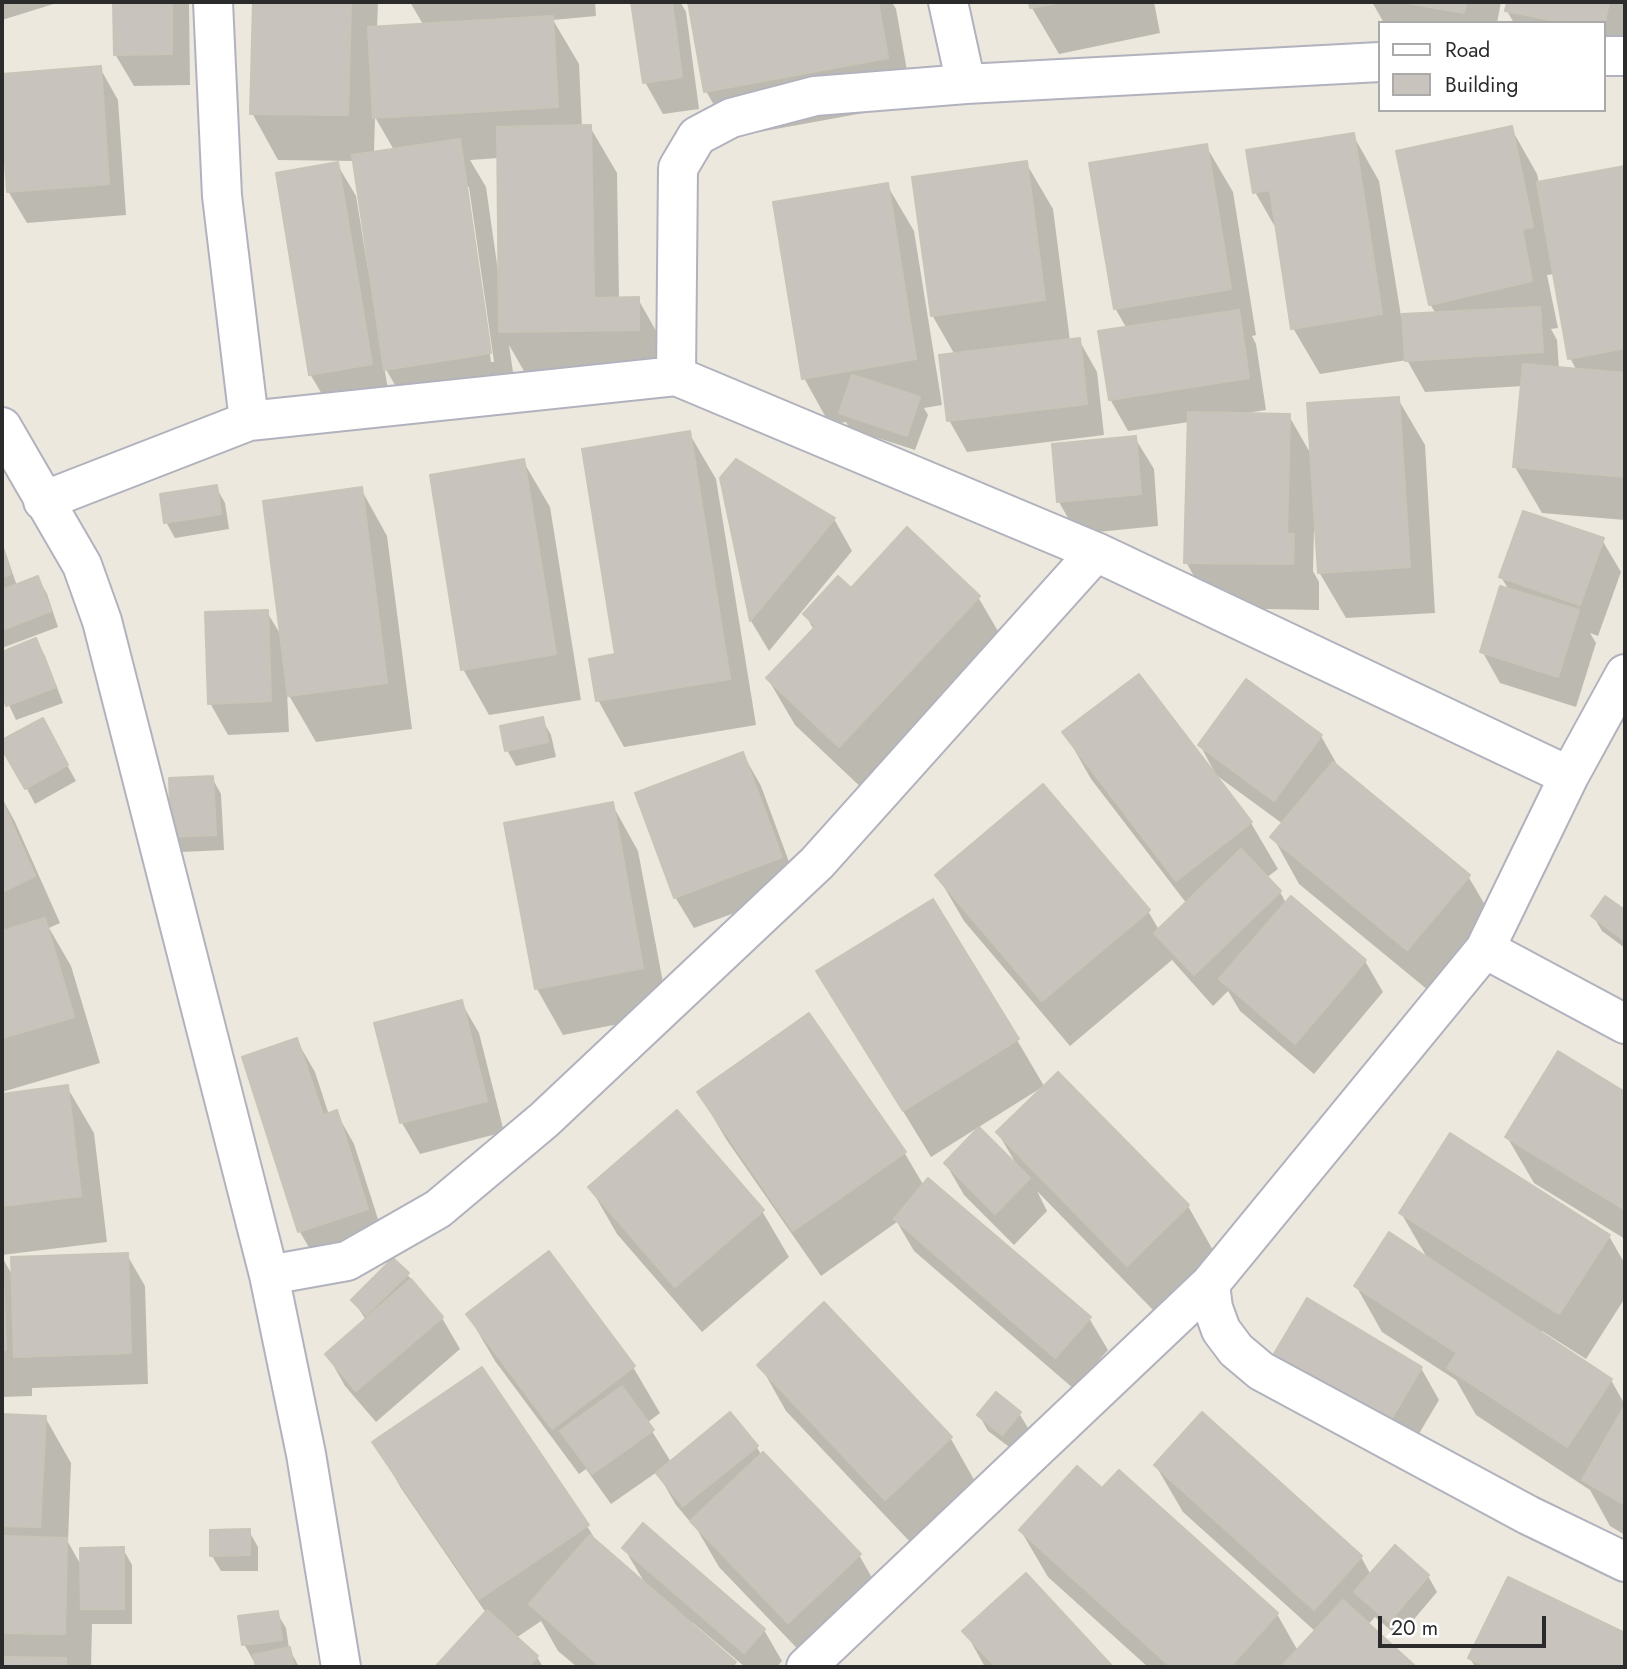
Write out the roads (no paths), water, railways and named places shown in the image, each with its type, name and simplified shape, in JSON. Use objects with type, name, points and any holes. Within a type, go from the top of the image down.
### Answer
[{"type":"street","points":[[213,2],[222,197],[249,421]]},
{"type":"street","points":[[948,2],[966,84]]},
{"type":"street","points":[[1606,56],[1625,56]]},
{"type":"street","points":[[676,376],[678,168],[697,136],[731,118],[815,96],[966,84],[1378,62]]},
{"type":"street","points":[[43,501],[249,421],[676,376],[1096,552],[1569,776]]},
{"type":"street","points":[[2,426],[82,565],[102,621],[269,1275],[306,1454],[341,1667]]},
{"type":"street","points":[[269,1275],[347,1261],[438,1209],[544,1120],[817,863],[1096,552]]},
{"type":"street","points":[[806,1667],[1210,1284],[1485,949],[1569,776],[1625,674]]},
{"type":"street","points":[[1485,949],[1625,1024]]},
{"type":"street","points":[[1210,1284],[1213,1308],[1221,1330],[1236,1350],[1261,1371],[1528,1515],[1625,1562]]}]
